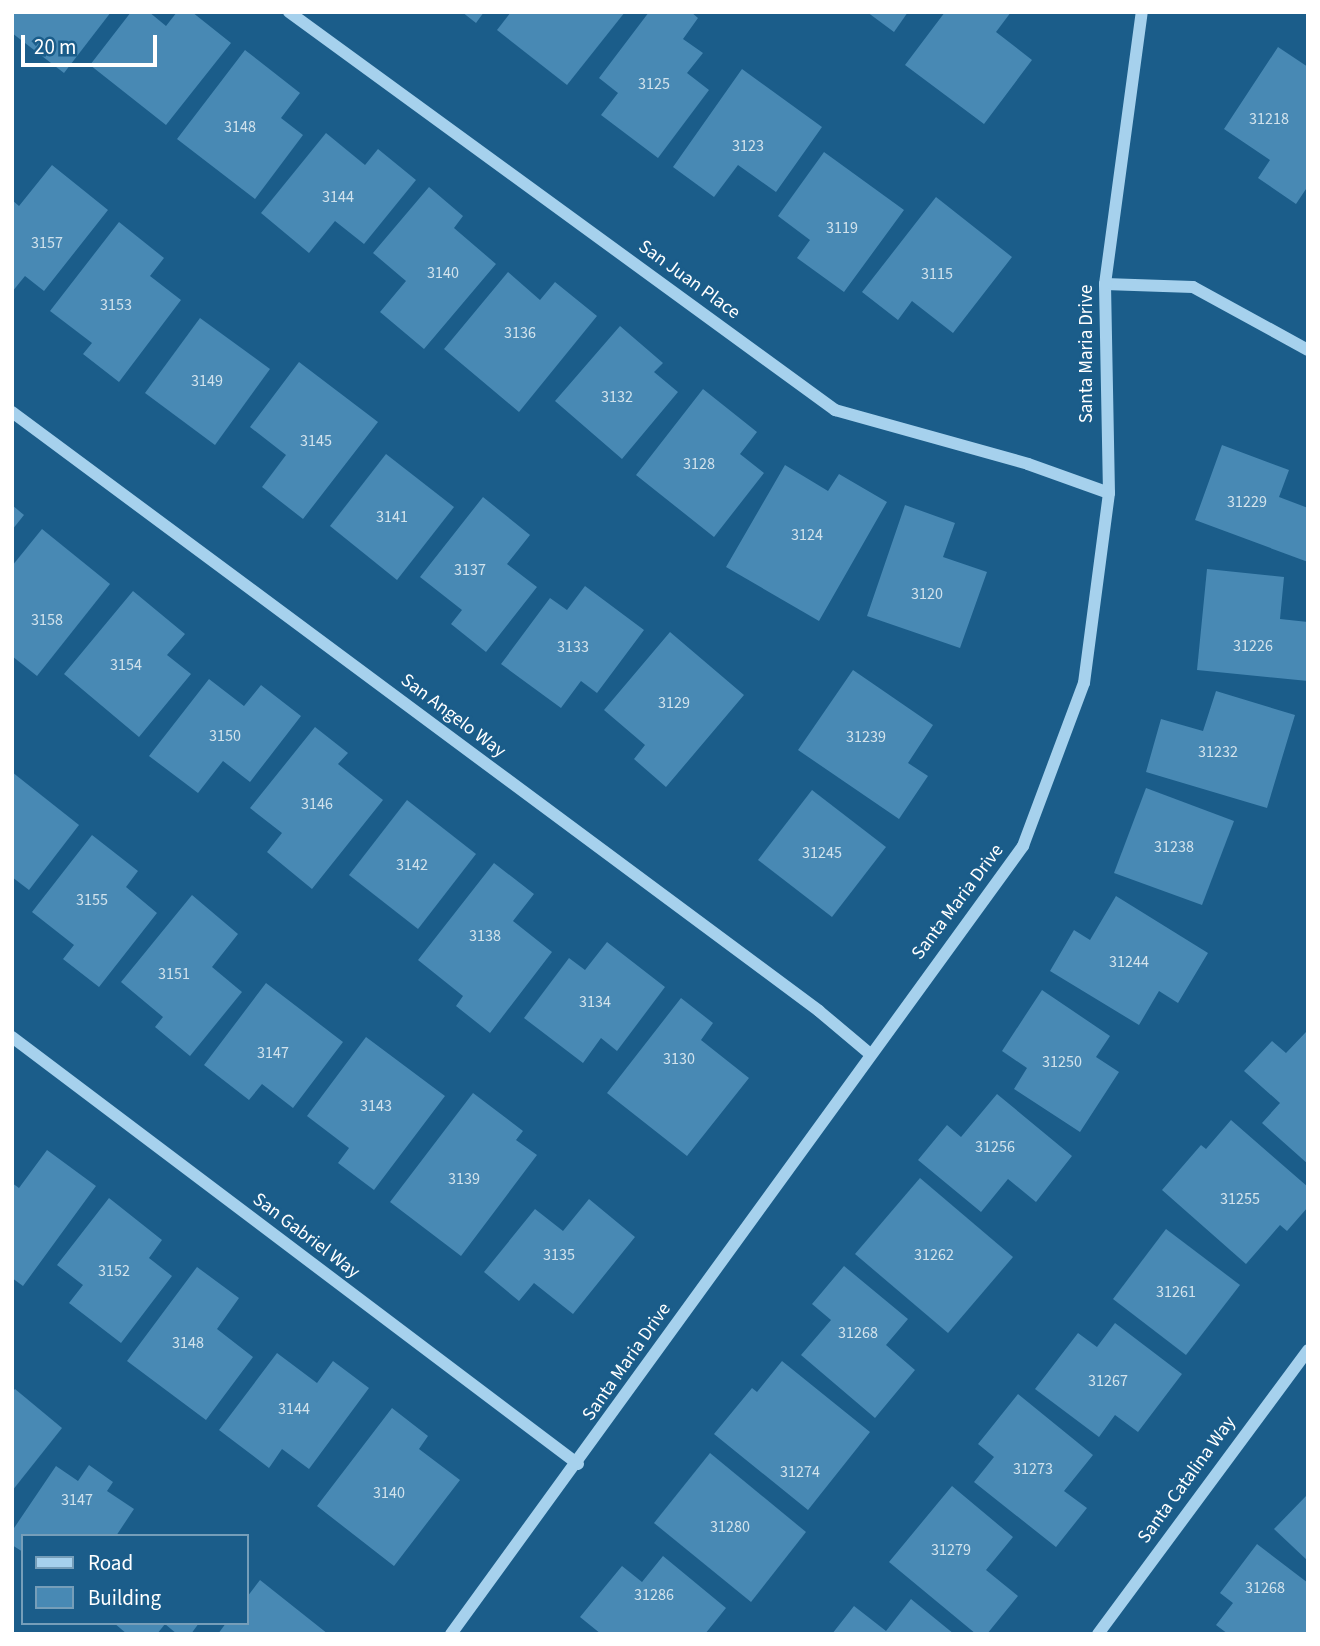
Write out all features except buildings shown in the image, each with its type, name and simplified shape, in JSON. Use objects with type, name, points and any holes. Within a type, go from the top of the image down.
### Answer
[{"type":"street","name":"San Juan Place","points":[[289,12],[835,410],[1028,464],[1109,493]]},
{"type":"street","name":"Santa Maria Drive","points":[[451,1634],[578,1464],[869,1053],[1023,846],[1084,683],[1109,493],[1105,284],[1142,12]]},
{"type":"street","points":[[1105,284],[1193,287],[1308,350]]},
{"type":"street","name":"San Angelo Way","points":[[12,412],[819,1011],[869,1053]]},
{"type":"street","name":"San Gabriel Way","points":[[12,1037],[578,1464]]},
{"type":"street","name":"Santa Catalina Way","points":[[1098,1634],[1308,1350]]}]
